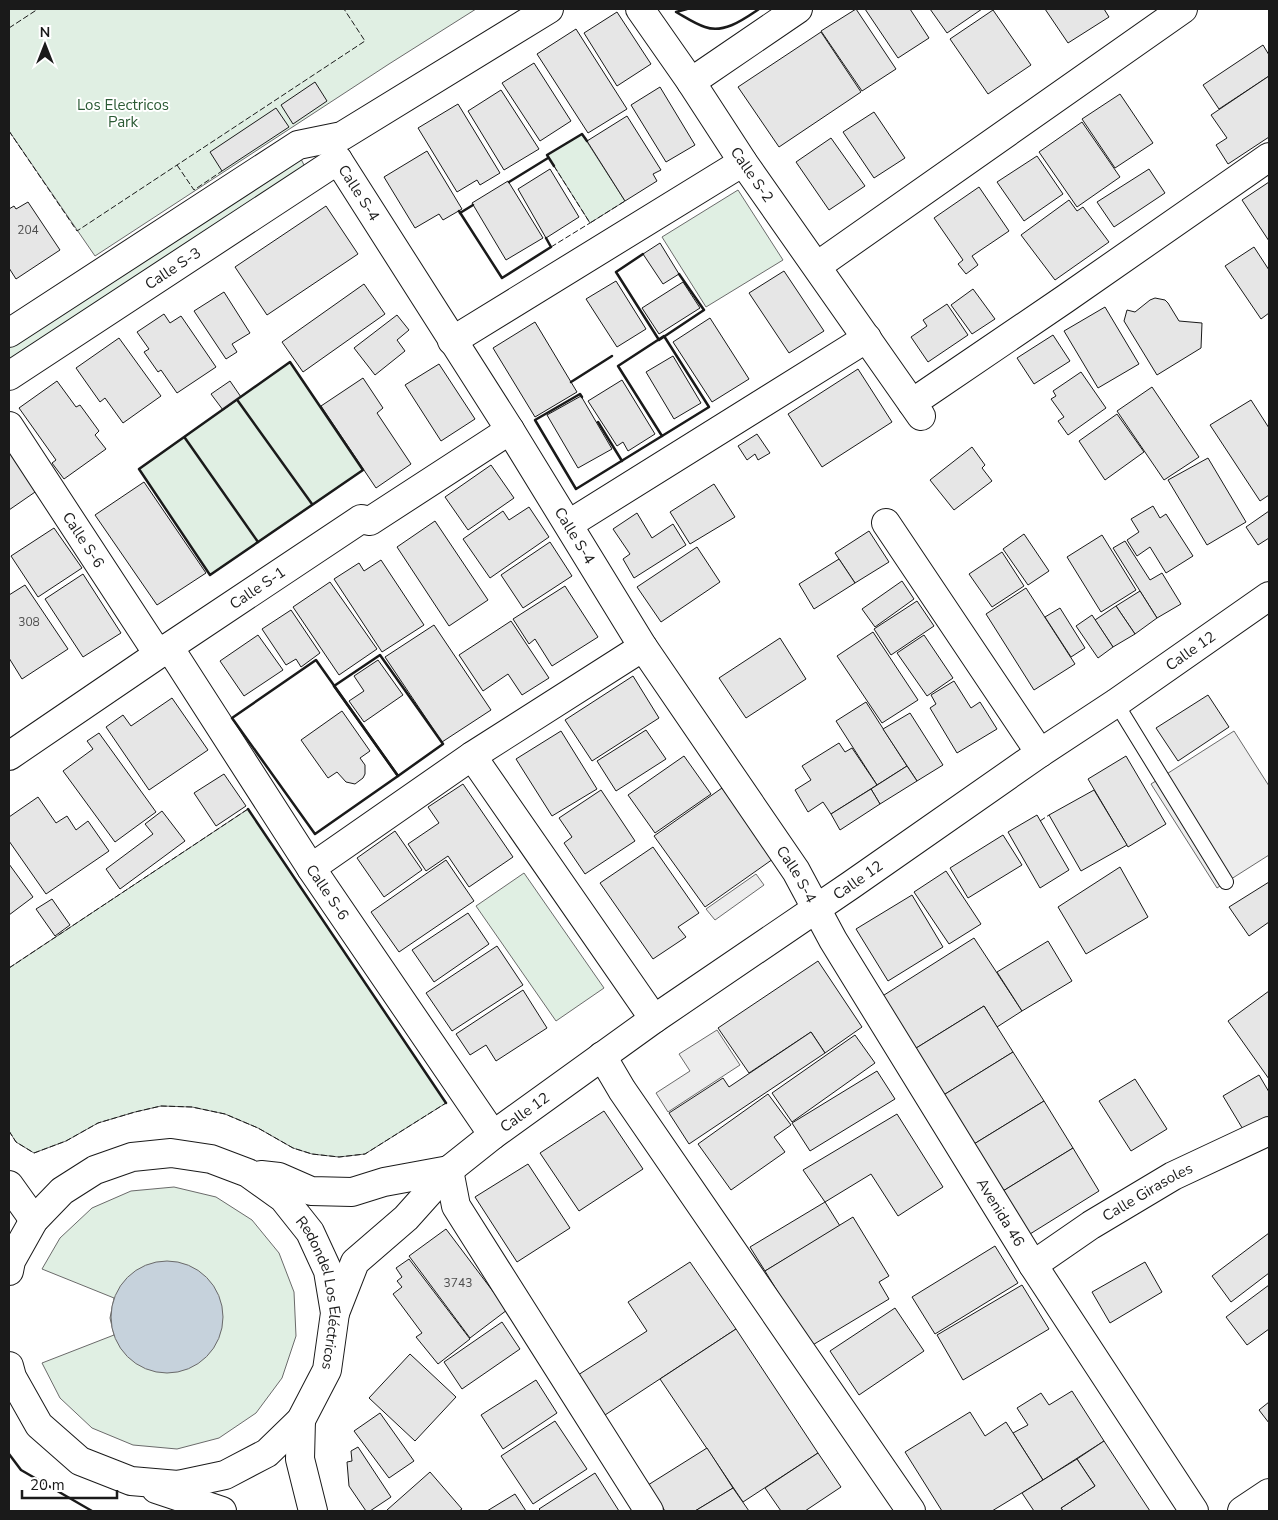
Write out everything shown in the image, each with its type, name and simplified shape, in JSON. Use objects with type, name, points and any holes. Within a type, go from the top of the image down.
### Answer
[{"type":"street","name":"Calle S-3","points":[[9,376],[340,148],[549,9]]},
{"type":"street","name":"Calle S-2","points":[[640,9],[691,82],[743,162],[917,410],[1073,294],[1269,157]]},
{"type":"street","points":[[691,82],[798,9]]},
{"type":"street","points":[[817,266],[1183,9]]},
{"type":"street","points":[[9,333],[298,145],[340,148]]},
{"type":"street","name":"Calle S-4","points":[[340,148],[452,340],[569,524],[643,647],[796,871],[816,908]]},
{"type":"street","points":[[452,340],[743,162]]},
{"type":"street","points":[[569,524],[867,338]]},
{"type":"street","name":"Calle S-6","points":[[9,426],[164,650],[493,1135]]},
{"type":"street","name":"Calle S-1","points":[[9,756],[361,519],[370,521],[510,430]]},
{"type":"street","points":[[886,523],[1040,753]]},
{"type":"street","name":"Calle 12","points":[[335,1313],[355,1262],[406,1218],[449,1170],[493,1135],[654,1019],[1269,596]]},
{"type":"street","points":[[311,868],[472,756],[643,647]]},
{"type":"street","points":[[472,756],[654,1019]]},
{"type":"street","name":"Avenida 46","points":[[816,908],[833,940],[1033,1265],[1194,1511]]},
{"type":"street","points":[[602,1056],[628,1098],[911,1511]]},
{"type":"street","name":"Calle Girasoles","points":[[1033,1265],[1091,1225],[1173,1176],[1269,1131]]},
{"type":"street","name":"Redondel Los Eléctricos","points":[[10,1265],[34,1220],[62,1191],[95,1170],[132,1157],[172,1153],[211,1159],[248,1173],[283,1198],[310,1232],[328,1271],[335,1313],[327,1370],[301,1420],[267,1453],[225,1475],[178,1485],[131,1481],[80,1461],[39,1425],[10,1373]]},
{"type":"street","points":[[449,1170],[456,1206],[649,1511]]},
{"type":"street","name":"Calle 12","points":[[248,1173],[279,1178],[311,1191],[352,1192],[384,1182],[449,1170]]},
{"type":"street","points":[[9,1185],[34,1220]]},
{"type":"street","points":[[301,1420],[300,1459],[313,1511]]},
{"type":"street","points":[[131,1481],[222,1511]]},
{"type":"street","points":[[1242,1511],[1269,1493]]},
{"type":"lane","points":[[1116,703],[1226,882]]},
{"type":"green space","name":"Los Electricos Park","points":[[9,9],[476,9],[95,256],[9,131]]},
{"type":"green space","points":[[582,134],[625,201],[590,223],[547,155]]},
{"type":"green space","points":[[301,159],[304,165],[303,169],[9,363],[9,346]]},
{"type":"green space","points":[[738,190],[783,260],[706,307],[662,237]]},
{"type":"green space","points":[[290,362],[363,470],[210,575],[139,469]]},
{"type":"green space","points":[[248,809],[446,1103],[365,1154],[339,1157],[312,1154],[293,1148],[258,1128],[225,1114],[192,1107],[161,1106],[135,1112],[98,1123],[66,1141],[34,1153],[16,1142],[9,1131],[9,968]]},
{"type":"green space","points":[[524,873],[604,988],[556,1021],[476,906]]},
{"type":"green space","points":[[174,1187],[216,1197],[252,1220],[279,1253],[294,1292],[296,1336],[282,1378],[256,1413],[219,1438],[177,1449],[133,1445],[92,1428],[60,1398],[42,1363],[114,1335],[110,1318],[114,1298],[42,1269],[60,1238],[92,1208],[131,1191]]},
{"type":"shaded area","points":[[1234,731],[1269,786],[1269,855],[1217,888],[1151,784]]},
{"type":"shaded area","points":[[756,874],[764,885],[715,920],[706,909]]},
{"type":"shaded area","points":[[717,1030],[740,1065],[668,1112],[656,1093],[690,1071],[679,1054]]},
{"type":"shaded area","points":[[167,1261],[188,1265],[206,1278],[219,1296],[223,1317],[219,1338],[206,1356],[188,1369],[167,1373],[146,1369],[128,1356],[115,1338],[111,1317],[115,1296],[128,1278],[146,1265]]},
{"type":"building","points":[[856,9],[896,69],[862,91],[821,31]]},
{"type":"building","points":[[865,9],[910,9],[929,38],[898,58]]},
{"type":"building","points":[[930,9],[982,9],[947,33]]},
{"type":"building","points":[[1045,9],[1104,9],[1109,17],[1068,43]]},
{"type":"building","points":[[993,10],[1031,65],[988,94],[950,39]]},
{"type":"building","points":[[617,12],[651,64],[617,86],[584,33]]},
{"type":"building","points":[[576,29],[627,109],[588,133],[537,54]]},
{"type":"building","points":[[821,32],[861,92],[779,147],[738,87]]},
{"type":"building","points":[[1263,45],[1269,55],[1269,76],[1219,109],[1203,85]]},
{"type":"building","points":[[534,63],[571,121],[540,141],[502,83]]},
{"type":"building","points":[[1269,76],[1269,137],[1228,164],[1216,145],[1227,138],[1211,115]]},
{"type":"building","points":[[315,82],[327,101],[293,124],[281,105]]},
{"type":"building","points":[[660,87],[695,145],[666,162],[631,105]]},
{"type":"building","points":[[501,90],[539,149],[504,170],[468,111]]},
{"type":"building","points":[[1120,94],[1153,143],[1115,168],[1082,119]]},
{"type":"building","points":[[458,104],[500,173],[480,185],[477,180],[457,192],[418,128]]},
{"type":"building","points":[[276,108],[289,127],[222,171],[210,152]]},
{"type":"building","points":[[874,112],[905,158],[874,178],[843,132]]},
{"type":"building","points":[[627,116],[661,170],[653,174],[657,181],[625,201],[587,141]]},
{"type":"building","points":[[1082,122],[1120,177],[1077,207],[1039,152]]},
{"type":"building","points":[[831,138],[865,186],[829,210],[796,162]]},
{"type":"building","points":[[427,151],[462,209],[443,220],[439,214],[415,228],[384,177]]},
{"type":"building","points":[[1037,156],[1063,194],[1024,221],[997,182]]},
{"type":"building","points":[[550,169],[579,217],[546,238],[518,189]]},
{"type":"building","points":[[1149,169],[1165,193],[1114,227],[1097,202]]},
{"type":"building","points":[[508,181],[543,238],[506,260],[472,203]]},
{"type":"building","points":[[1269,182],[1269,241],[1242,200]]},
{"type":"building","points":[[979,187],[1009,231],[972,256],[978,265],[966,274],[958,264],[963,260],[934,218]]},
{"type":"building","points":[[1069,200],[1077,211],[1083,207],[1109,242],[1055,280],[1021,235]]},
{"type":"building","points":[[28,202],[60,250],[16,279],[9,268],[9,209],[14,206],[16,209]]},
{"type":"building","points":[[326,206],[358,254],[267,315],[235,267]]},
{"type":"building","points":[[660,243],[679,274],[663,284],[643,254]]},
{"type":"building","points":[[1254,247],[1269,270],[1269,313],[1261,319],[1225,266]]},
{"type":"building","points":[[784,271],[824,331],[789,353],[749,293]]},
{"type":"building","points":[[616,281],[646,329],[617,347],[586,299]]},
{"type":"building","points":[[683,282],[700,308],[659,334],[642,308]]},
{"type":"building","points":[[364,284],[385,314],[303,372],[282,342]]},
{"type":"building","points":[[973,289],[995,319],[972,334],[951,305]]},
{"type":"building","points":[[224,292],[250,333],[232,344],[237,352],[226,359],[194,311]]},
{"type":"building","points":[[1155,298],[1165,300],[1179,321],[1202,323],[1201,348],[1157,375],[1124,321],[1127,310],[1135,312]]},
{"type":"building","points":[[947,304],[968,335],[928,362],[911,337],[927,326],[923,320]]},
{"type":"building","points":[[1105,307],[1139,364],[1098,388],[1064,331]]},
{"type":"building","points":[[164,314],[170,323],[181,316],[216,367],[177,393],[161,370],[158,372],[144,352],[149,349],[137,332]]},
{"type":"building","points":[[397,315],[409,330],[397,340],[405,351],[375,375],[354,348]]},
{"type":"building","points":[[710,318],[749,379],[712,402],[673,342]]},
{"type":"building","points":[[535,322],[577,392],[535,417],[493,348]]},
{"type":"building","points":[[1053,335],[1070,361],[1034,384],[1017,358]]},
{"type":"building","points":[[119,338],[161,396],[123,423],[105,398],[100,402],[76,368]]},
{"type":"building","points":[[673,356],[701,403],[674,419],[646,372]]},
{"type":"building","points":[[439,364],[475,419],[441,441],[405,385]]},
{"type":"building","points":[[858,369],[892,422],[822,467],[788,414]]},
{"type":"building","points":[[1081,372],[1106,408],[1068,435],[1058,421],[1064,417],[1051,399],[1056,396],[1053,391]]},
{"type":"building","points":[[363,378],[383,408],[377,413],[411,464],[376,488],[321,406]]},
{"type":"building","points":[[622,380],[655,434],[628,451],[623,442],[617,446],[588,401]]},
{"type":"building","points":[[57,381],[76,407],[80,405],[99,431],[95,435],[106,449],[64,479],[52,463],[56,460],[19,408]]},
{"type":"building","points":[[230,381],[241,397],[223,410],[211,394]]},
{"type":"building","points":[[1152,387],[1199,457],[1164,480],[1117,411]]},
{"type":"building","points":[[581,396],[612,449],[578,468],[547,415]]},
{"type":"building","points":[[1251,400],[1269,428],[1269,495],[1260,501],[1210,425]]},
{"type":"building","points":[[1117,414],[1144,452],[1105,480],[1079,441]]},
{"type":"building","points":[[757,434],[770,453],[758,460],[755,454],[747,460],[738,446]]},
{"type":"building","points":[[9,447],[38,490],[9,510]]},
{"type":"building","points":[[972,447],[985,465],[982,468],[992,481],[954,510],[930,480]]},
{"type":"building","points":[[1208,458],[1246,522],[1207,545],[1168,480]]},
{"type":"building","points":[[491,465],[514,498],[468,530],[445,497]]},
{"type":"building","points":[[144,482],[206,573],[157,605],[95,515]]},
{"type":"building","points":[[714,484],[735,517],[690,544],[670,512]]},
{"type":"building","points":[[1153,506],[1160,518],[1166,514],[1193,556],[1166,573],[1150,547],[1137,556],[1127,540],[1139,532],[1131,519]]},
{"type":"building","points":[[529,507],[549,537],[490,578],[463,539],[503,511],[509,520]]},
{"type":"building","points":[[1269,511],[1269,538],[1258,545],[1246,527]]},
{"type":"building","points":[[637,513],[652,538],[673,524],[686,545],[634,578],[623,559],[630,554],[613,529]]},
{"type":"building","points":[[435,521],[488,600],[449,626],[397,547]]},
{"type":"building","points":[[54,528],[82,568],[38,597],[11,556]]},
{"type":"building","points":[[869,531],[889,562],[855,583],[835,553]]},
{"type":"building","points":[[1024,534],[1049,571],[1028,585],[1003,549]]},
{"type":"building","points":[[1102,535],[1136,590],[1101,612],[1067,557]]},
{"type":"building","points":[[1125,541],[1150,580],[1162,573],[1181,604],[1157,618],[1113,548]]},
{"type":"building","points":[[550,542],[572,576],[523,608],[501,575]]},
{"type":"building","points":[[697,547],[720,582],[661,622],[637,587]]},
{"type":"building","points":[[1002,552],[1024,586],[992,607],[969,574]]},
{"type":"building","points":[[839,559],[855,583],[814,609],[799,584]]},
{"type":"building","points":[[381,560],[424,625],[382,652],[334,579],[359,563],[364,571]]},
{"type":"building","points":[[83,574],[121,633],[83,657],[45,599]]},
{"type":"building","points":[[902,581],[914,599],[875,627],[862,609]]},
{"type":"building","points":[[330,582],[377,649],[339,675],[293,607]]},
{"type":"building","points":[[25,585],[68,649],[22,679],[9,658],[9,595]]},
{"type":"building","points":[[565,586],[598,637],[552,666],[535,639],[529,644],[513,619]]},
{"type":"building","points":[[1026,588],[1075,664],[1034,690],[986,614]]},
{"type":"building","points":[[1140,591],[1157,618],[1135,634],[1116,606]]},
{"type":"building","points":[[917,601],[934,626],[891,655],[874,629]]},
{"type":"building","points":[[1116,606],[1135,634],[1113,647],[1095,620]]},
{"type":"building","points":[[1060,608],[1085,648],[1071,657],[1045,617]]},
{"type":"building","points":[[291,610],[320,653],[301,667],[296,659],[286,665],[262,629]]},
{"type":"building","points":[[1092,615],[1113,647],[1098,658],[1076,626]]},
{"type":"building","points":[[511,621],[549,678],[522,695],[508,674],[483,691],[459,655]]},
{"type":"building","points":[[434,625],[491,710],[442,742],[385,657]]},
{"type":"building","points":[[873,632],[918,700],[882,723],[837,656]]},
{"type":"building","points":[[258,635],[283,670],[244,696],[220,661]]},
{"type":"building","points":[[924,635],[953,678],[927,696],[897,653]]},
{"type":"building","points":[[780,638],[806,679],[746,718],[719,678]]},
{"type":"building","points":[[378,660],[403,695],[364,722],[349,701],[364,691],[354,676]]},
{"type":"building","points":[[633,676],[659,718],[592,761],[565,720]]},
{"type":"building","points":[[954,681],[971,708],[980,702],[997,729],[957,753],[930,708],[936,704],[931,695]]},
{"type":"building","points":[[1208,695],[1229,727],[1178,761],[1156,728]]},
{"type":"building","points":[[172,698],[208,750],[149,790],[106,727],[123,715],[131,726]]},
{"type":"building","points":[[866,702],[907,766],[877,785],[836,721]]},
{"type":"building","points":[[342,711],[370,751],[360,758],[365,765],[365,774],[355,784],[346,782],[337,772],[328,778],[301,740]]},
{"type":"building","points":[[910,713],[943,765],[917,781],[883,729]]},
{"type":"building","points":[[646,730],[666,759],[616,791],[597,761]]},
{"type":"building","points":[[561,731],[597,789],[552,816],[516,759]]},
{"type":"building","points":[[99,733],[156,812],[115,842],[63,771],[93,749],[87,741]]},
{"type":"building","points":[[839,743],[845,752],[852,748],[877,785],[831,814],[823,802],[808,812],[795,790],[811,780],[802,766]]},
{"type":"building","points":[[684,756],[711,794],[655,833],[628,795]]},
{"type":"building","points":[[1126,756],[1166,824],[1128,847],[1088,779]]},
{"type":"building","points":[[907,766],[917,781],[880,804],[871,789]]},
{"type":"building","points":[[224,774],[246,806],[216,826],[194,793]]},
{"type":"building","points":[[463,784],[513,857],[469,887],[448,856],[426,871],[408,844],[439,823],[428,807]]},
{"type":"building","points":[[722,788],[773,859],[705,907],[654,836]]},
{"type":"building","points":[[871,789],[880,804],[840,830],[831,814]]},
{"type":"building","points":[[601,790],[635,841],[585,874],[564,843],[572,837],[559,818]]},
{"type":"building","points":[[1094,790],[1127,845],[1081,871],[1049,815]]},
{"type":"building","points":[[38,797],[56,823],[67,816],[76,830],[88,821],[109,851],[46,894],[9,841],[9,817]]},
{"type":"building","points":[[162,811],[185,841],[120,889],[106,869],[153,834],[145,824]]},
{"type":"building","points":[[1037,815],[1069,870],[1040,888],[1008,832]]},
{"type":"building","points":[[395,831],[422,870],[384,897],[357,858]]},
{"type":"building","points":[[1003,835],[1022,865],[968,898],[950,868]]},
{"type":"building","points":[[653,847],[699,913],[678,927],[686,937],[653,959],[600,883]]},
{"type":"building","points":[[446,860],[474,901],[399,952],[371,912]]},
{"type":"building","points":[[9,864],[33,897],[9,915]]},
{"type":"building","points":[[1120,867],[1148,917],[1086,954],[1058,907]]},
{"type":"building","points":[[946,871],[981,924],[949,944],[914,892]]},
{"type":"building","points":[[1269,882],[1269,922],[1249,936],[1229,907]]},
{"type":"building","points":[[912,895],[943,947],[888,981],[856,929]]},
{"type":"building","points":[[52,899],[70,925],[55,936],[36,909]]},
{"type":"building","points":[[468,913],[489,944],[434,982],[412,950]]},
{"type":"building","points":[[974,938],[1022,1011],[997,1027],[984,1006],[913,1050],[881,997]]},
{"type":"building","points":[[1048,941],[1072,981],[1022,1011],[997,972]]},
{"type":"building","points":[[497,946],[523,985],[452,1031],[426,993]]},
{"type":"building","points":[[818,961],[862,1027],[825,1053],[811,1032],[749,1073],[718,1028]]},
{"type":"building","points":[[523,990],[547,1028],[496,1061],[486,1045],[470,1055],[456,1034]]},
{"type":"building","points":[[1269,991],[1269,1079],[1228,1021]]},
{"type":"building","points":[[984,1006],[1013,1052],[942,1096],[913,1050]]},
{"type":"building","points":[[811,1032],[825,1053],[689,1144],[669,1113],[723,1078],[729,1087]]},
{"type":"building","points":[[855,1035],[875,1063],[792,1122],[772,1093]]},
{"type":"building","points":[[1013,1052],[1044,1101],[974,1144],[942,1096]]},
{"type":"building","points":[[877,1071],[895,1099],[810,1151],[792,1123]]},
{"type":"building","points":[[1259,1075],[1269,1092],[1269,1123],[1247,1136],[1223,1096]]},
{"type":"building","points":[[1135,1079],[1167,1129],[1131,1151],[1099,1101]]},
{"type":"building","points":[[768,1094],[791,1125],[774,1137],[785,1152],[731,1190],[698,1144]]},
{"type":"building","points":[[1044,1101],[1073,1148],[1003,1191],[974,1144]]},
{"type":"building","points":[[604,1111],[643,1169],[579,1211],[540,1153]]},
{"type":"building","points":[[897,1114],[943,1187],[898,1216],[871,1174],[825,1202],[803,1170]]},
{"type":"building","points":[[1073,1148],[1099,1191],[1030,1234],[1003,1191]]},
{"type":"building","points":[[528,1164],[570,1228],[517,1262],[475,1197]]},
{"type":"building","points":[[825,1202],[840,1226],[765,1271],[750,1247]]},
{"type":"building","points":[[853,1217],[889,1276],[879,1282],[889,1299],[811,1346],[765,1271]]},
{"type":"building","points":[[446,1229],[507,1310],[470,1338],[409,1256]]},
{"type":"building","points":[[1269,1233],[1269,1273],[1231,1302],[1212,1276]]},
{"type":"building","points":[[995,1246],[1018,1283],[935,1334],[912,1297]]},
{"type":"building","points":[[409,1259],[470,1339],[438,1364],[416,1337],[422,1333],[393,1294],[402,1287],[397,1281],[402,1277],[396,1268]]},
{"type":"building","points":[[690,1262],[736,1329],[605,1415],[578,1375],[647,1331],[628,1302]]},
{"type":"building","points":[[1145,1262],[1162,1292],[1110,1323],[1092,1292]]},
{"type":"building","points":[[1022,1285],[1049,1329],[963,1380],[937,1335]]},
{"type":"building","points":[[1269,1285],[1269,1329],[1247,1345],[1226,1317]]},
{"type":"building","points":[[895,1308],[924,1351],[859,1395],[830,1351]]},
{"type":"building","points":[[502,1322],[520,1349],[462,1389],[444,1362]]},
{"type":"building","points":[[736,1329],[818,1453],[743,1502],[660,1379]]},
{"type":"building","points":[[410,1354],[456,1397],[415,1441],[369,1398]]},
{"type":"building","points":[[536,1380],[557,1413],[503,1449],[481,1415]]},
{"type":"building","points":[[1072,1391],[1104,1441],[1043,1480],[1013,1433],[1028,1425],[1017,1408],[1041,1393],[1049,1405]]},
{"type":"building","points":[[1269,1402],[1269,1423],[1259,1410]]},
{"type":"building","points":[[970,1412],[985,1436],[1006,1422],[1043,1480],[992,1511],[942,1511],[905,1452]]},
{"type":"building","points":[[380,1413],[414,1461],[389,1478],[354,1431]]},
{"type":"building","points":[[555,1421],[587,1469],[533,1504],[501,1456]]},
{"type":"building","points":[[1104,1441],[1150,1511],[1063,1511],[1061,1508],[1095,1486],[1077,1459]]},
{"type":"building","points":[[358,1447],[391,1497],[370,1511],[366,1511],[349,1486],[347,1462],[352,1461],[351,1451]]},
{"type":"building","points":[[707,1448],[733,1488],[695,1511],[665,1511],[648,1485]]},
{"type":"building","points":[[818,1453],[841,1487],[805,1511],[781,1511],[765,1488]]},
{"type":"building","points":[[1077,1459],[1095,1486],[1061,1508],[1063,1511],[1034,1511],[1022,1493]]},
{"type":"building","points":[[430,1472],[462,1509],[459,1511],[387,1510]]},
{"type":"building","points":[[595,1473],[619,1511],[541,1511],[539,1509]]},
{"type":"building","points":[[733,1488],[749,1511],[695,1511]]},
{"type":"building","points":[[515,1494],[526,1511],[487,1511]]},
{"type":"fence","points":[[9,28],[38,9]]},
{"type":"fence","points":[[9,131],[77,231],[365,41],[344,9]]},
{"type":"fence","points":[[177,165],[194,190],[222,171]]},
{"type":"fence","points":[[554,166],[590,223],[625,201]]},
{"type":"fence","points":[[551,247],[590,223]]},
{"type":"fence","points":[[9,968],[248,809]]},
{"type":"fence","points":[[1040,821],[1049,815]]},
{"type":"fence","points":[[9,1131],[16,1142],[34,1153],[66,1141],[98,1123],[135,1112],[161,1106],[192,1107],[225,1114],[258,1128],[293,1148],[312,1154],[339,1157],[365,1154],[446,1103]]},
{"type":"wall","points":[[687,9],[676,12],[712,29],[719,29],[734,24],[759,9]]},
{"type":"wall","points":[[554,166],[547,155],[582,134],[587,141]]},
{"type":"wall","points":[[509,182],[548,158]]},
{"type":"wall","points":[[460,213],[473,205]]},
{"type":"wall","points":[[459,211],[502,278],[551,247],[546,238]]},
{"type":"wall","points":[[643,254],[616,272],[659,340],[704,310],[679,274]]},
{"type":"wall","points":[[664,336],[709,407],[662,436],[618,366],[664,336]]},
{"type":"wall","points":[[571,382],[612,356]]},
{"type":"wall","points":[[290,362],[363,470],[210,575],[139,469],[290,362]]},
{"type":"wall","points":[[582,397],[580,394],[535,420],[576,489],[662,436]]},
{"type":"wall","points":[[238,401],[312,504]]},
{"type":"wall","points":[[598,422],[622,461]]},
{"type":"wall","points":[[185,438],[258,542]]},
{"type":"wall","points":[[380,655],[443,744],[398,776],[334,686],[380,655]]},
{"type":"wall","points":[[316,660],[398,776],[315,834],[232,718],[316,660]]},
{"type":"wall","points":[[248,809],[446,1103]]},
{"type":"wall","points":[[9,1454],[21,1470],[92,1511]]}]
